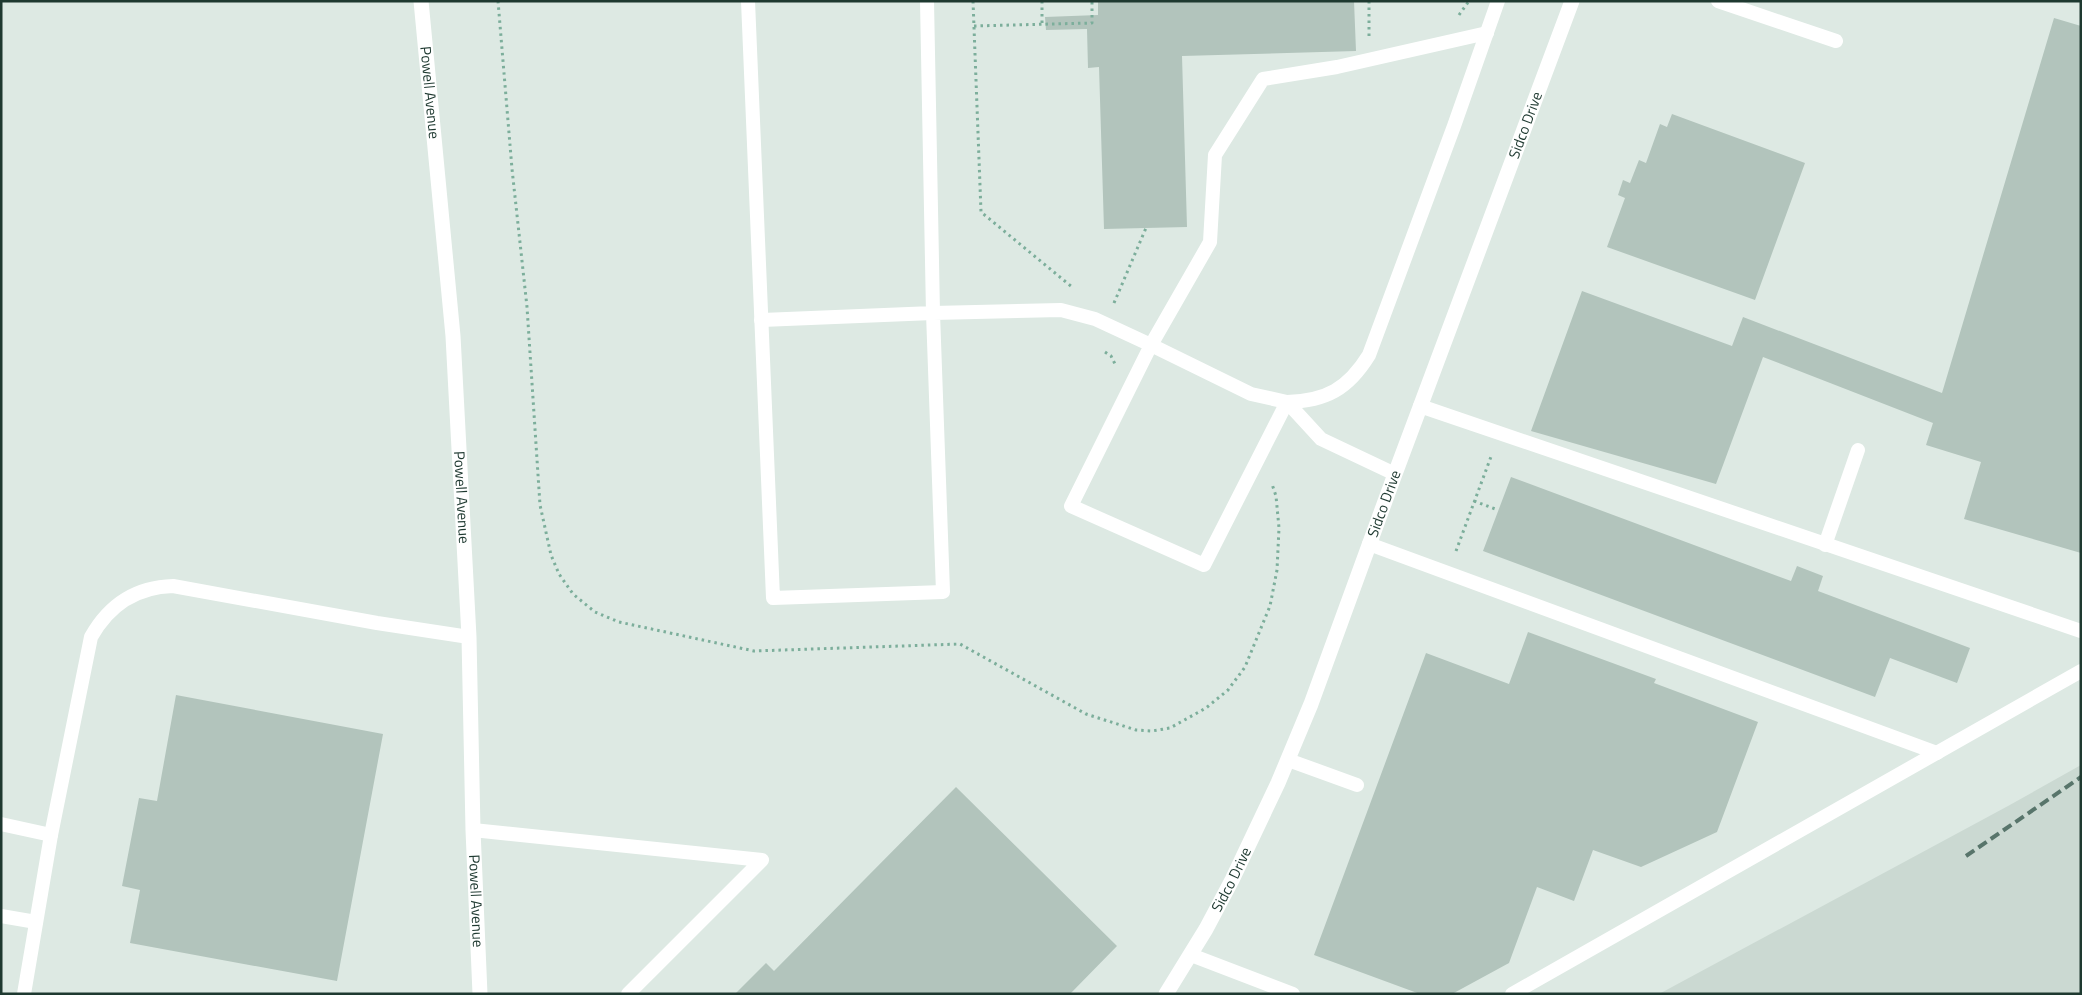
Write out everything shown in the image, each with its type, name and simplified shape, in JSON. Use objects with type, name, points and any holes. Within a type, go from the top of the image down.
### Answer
[{"type":"street","name":"Powell Avenue","points":[[421,1],[453,336],[469,637],[473,830],[480,994]]},
{"type":"street","name":"Sidco Drive","points":[[1166,994],[1191,955],[1232,880],[1288,760],[1311,704],[1420,406],[1572,1]]},
{"type":"lane","points":[[748,1],[773,598],[943,592],[933,313],[927,1]]},
{"type":"lane","points":[[761,320],[1061,310],[1096,319],[1251,394],[1287,402],[1308,402],[1320,398],[1342,387],[1357,373],[1369,355],[1498,1]]},
{"type":"lane","points":[[1718,1],[1836,41]]},
{"type":"lane","points":[[1287,402],[1204,565],[1071,506],[1151,345],[1210,242],[1215,155],[1263,78],[1338,67],[1487,33]]},
{"type":"lane","points":[[1287,402],[1321,439],[1395,474]]},
{"type":"lane","points":[[1420,406],[2081,631]]},
{"type":"lane","points":[[1825,544],[1858,450]]},
{"type":"lane","points":[[1370,544],[1937,753]]},
{"type":"lane","points":[[24,994],[51,835],[91,637],[119,603],[128,596],[157,586],[173,586],[377,623],[469,637]]},
{"type":"lane","points":[[1512,994],[2081,671]]},
{"type":"lane","points":[[1288,760],[1357,785]]},
{"type":"lane","points":[[1,824],[51,835]]},
{"type":"lane","points":[[473,830],[762,860],[628,994]]},
{"type":"lane","points":[[1,916],[36,922]]},
{"type":"lane","points":[[1191,955],[1293,994]]},
{"type":"path","points":[[498,1],[512,169],[527,307],[540,505],[551,555],[560,574],[573,594],[595,612],[619,622],[754,651],[960,644],[1086,714],[1136,730],[1152,731],[1170,728],[1206,708],[1228,690],[1245,667],[1270,606],[1277,570],[1279,528],[1276,496],[1270,478],[1254,466]]},
{"type":"path","points":[[973,1],[981,212],[1074,289]]},
{"type":"path","points":[[1042,1],[1042,24]]},
{"type":"path","points":[[974,26],[1092,23],[1092,1]]},
{"type":"path","points":[[1369,1],[1369,60]]},
{"type":"path","points":[[1448,573],[1499,433]]},
{"type":"path","points":[[1474,501],[1498,510]]},
{"type":"shaded area","points":[[2081,765],[2081,994],[1659,994],[2008,806]]},
{"type":"building","points":[[1098,1],[1354,1],[1356,51],[1182,56],[1187,227],[1104,229],[1099,67],[1088,68],[1087,29],[1046,30],[1045,17],[1098,15]]},
{"type":"building","points":[[2054,18],[2081,26],[2081,553],[1964,519],[1981,462],[1926,445],[1933,423],[1763,357],[1716,484],[1531,431],[1582,291],[1732,346],[1743,317],[1942,393]]},
{"type":"building","points":[[1672,114],[1805,163],[1755,300],[1607,247],[1625,198],[1618,195],[1623,180],[1630,183],[1639,160],[1646,163],[1660,124],[1667,127]]},
{"type":"building","points":[[1511,477],[1791,581],[1797,566],[1823,576],[1818,591],[1970,648],[1957,683],[1890,658],[1875,697],[1483,551]]},
{"type":"building","points":[[1528,632],[1656,679],[1654,683],[1758,722],[1717,832],[1641,867],[1593,850],[1574,901],[1537,887],[1509,963],[1452,994],[1420,994],[1314,955],[1426,653],[1509,684]]},
{"type":"building","points":[[176,695],[383,734],[337,981],[130,943],[140,890],[122,886],[139,798],[157,801]]},
{"type":"building","points":[[956,787],[1117,946],[1070,994],[735,994],[766,963],[774,971]]},
{"type":"railway","points":[[1966,856],[2081,777]]}]
